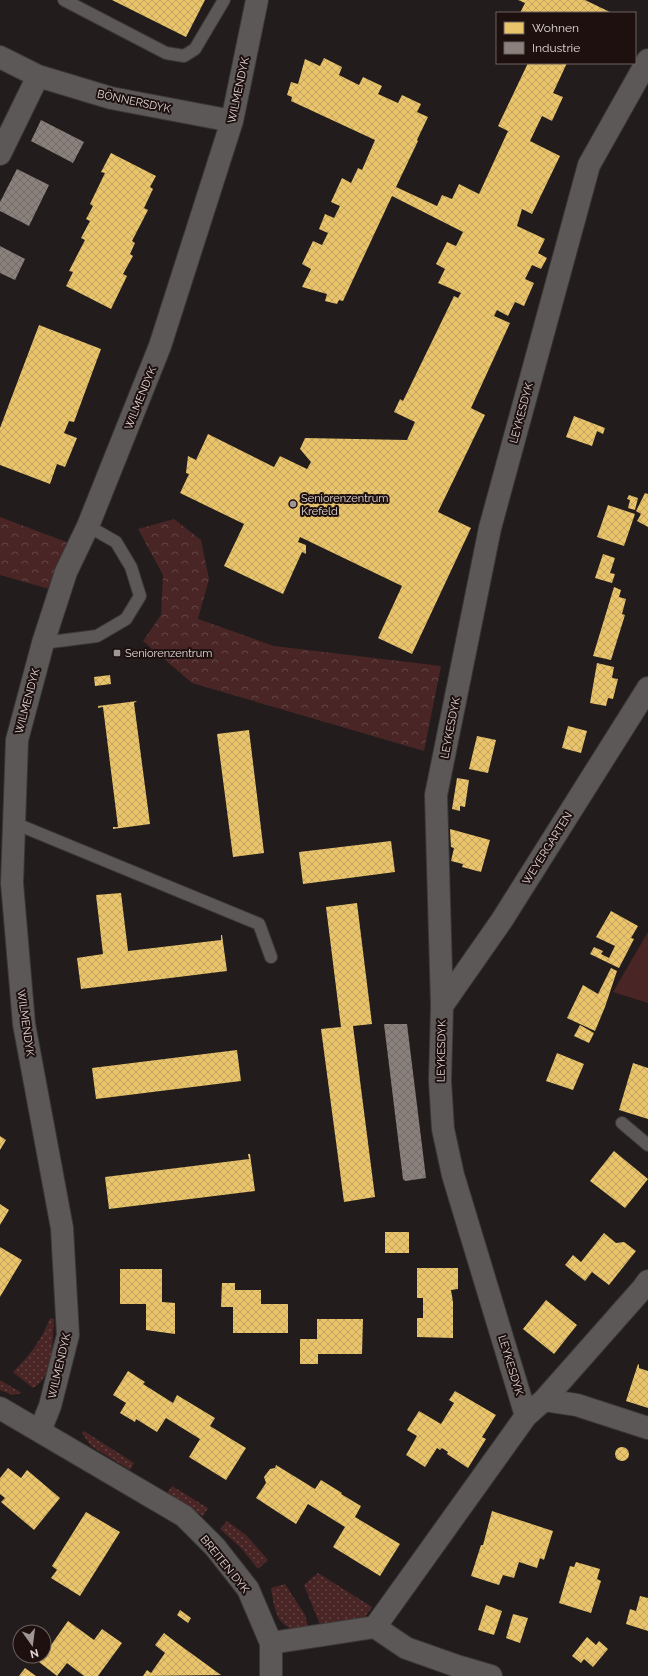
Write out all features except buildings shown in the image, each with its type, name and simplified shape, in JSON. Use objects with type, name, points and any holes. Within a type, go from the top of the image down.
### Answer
[{"type":"street","name":"WILMENDYK","points":[[40,1431],[50,1406],[68,1335],[62,1228],[24,1024],[12,883],[17,740],[43,643],[66,572],[88,526],[160,346],[232,121],[258,0]]},
{"type":"street","name":"BÖNNERSDYK","points":[[0,57],[38,76],[111,98],[232,121]]},
{"type":"street","name":"LEYKESDYK","points":[[526,1416],[453,1175],[444,1129],[440,1081],[442,1006],[436,795],[490,528],[589,165],[648,60]]},
{"type":"street","points":[[0,154],[38,76]]},
{"type":"street","name":"WEYERGARTEN","points":[[442,1006],[502,920],[648,688]]},
{"type":"street","points":[[375,1627],[526,1416],[544,1400],[646,1286]]},
{"type":"street","points":[[544,1400],[577,1405],[648,1428]]},
{"type":"street","name":"BREITEN DYK","points":[[0,1408],[184,1516],[215,1547],[248,1589],[271,1644]]},
{"type":"street","points":[[271,1676],[271,1644],[375,1627],[406,1648],[491,1676]]},
{"type":"lane","points":[[64,0],[166,53],[184,56],[195,50],[224,0]]},
{"type":"lane","points":[[43,643],[97,636],[126,620],[140,596],[131,567],[116,542],[88,526]]},
{"type":"lane","points":[[14,823],[259,924],[271,957]]},
{"type":"lane","points":[[622,1123],[648,1145]]},
{"type":"green space","points":[[0,517],[69,543],[49,589],[0,575]]},
{"type":"green space","points":[[174,519],[201,540],[209,579],[198,619],[274,646],[441,666],[424,751],[192,683],[143,641],[161,615],[163,575],[138,529]]},
{"type":"green space","points":[[648,932],[648,1003],[613,992]]},
{"type":"green space","points":[[50,1318],[54,1319],[49,1367],[40,1382],[33,1388],[13,1372],[34,1347],[47,1326]]},
{"type":"green space","points":[[0,1380],[22,1393],[13,1395],[0,1390]]},
{"type":"green space","points":[[84,1431],[134,1463],[130,1470],[91,1446],[82,1433]]},
{"type":"green space","points":[[172,1486],[208,1508],[203,1516],[167,1493]]},
{"type":"green space","points":[[227,1521],[246,1535],[268,1560],[258,1569],[240,1547],[220,1529]]},
{"type":"green space","points":[[318,1573],[372,1607],[362,1621],[321,1627],[304,1585]]},
{"type":"green space","points":[[285,1584],[305,1615],[310,1634],[291,1629],[280,1620],[277,1615],[271,1588]]},
{"type":"place","name":"Seniorenzentrum Krefeld","points":[[293,504]]},
{"type":"place","name":"Seniorenzentrum","points":[[117,653]]}]
